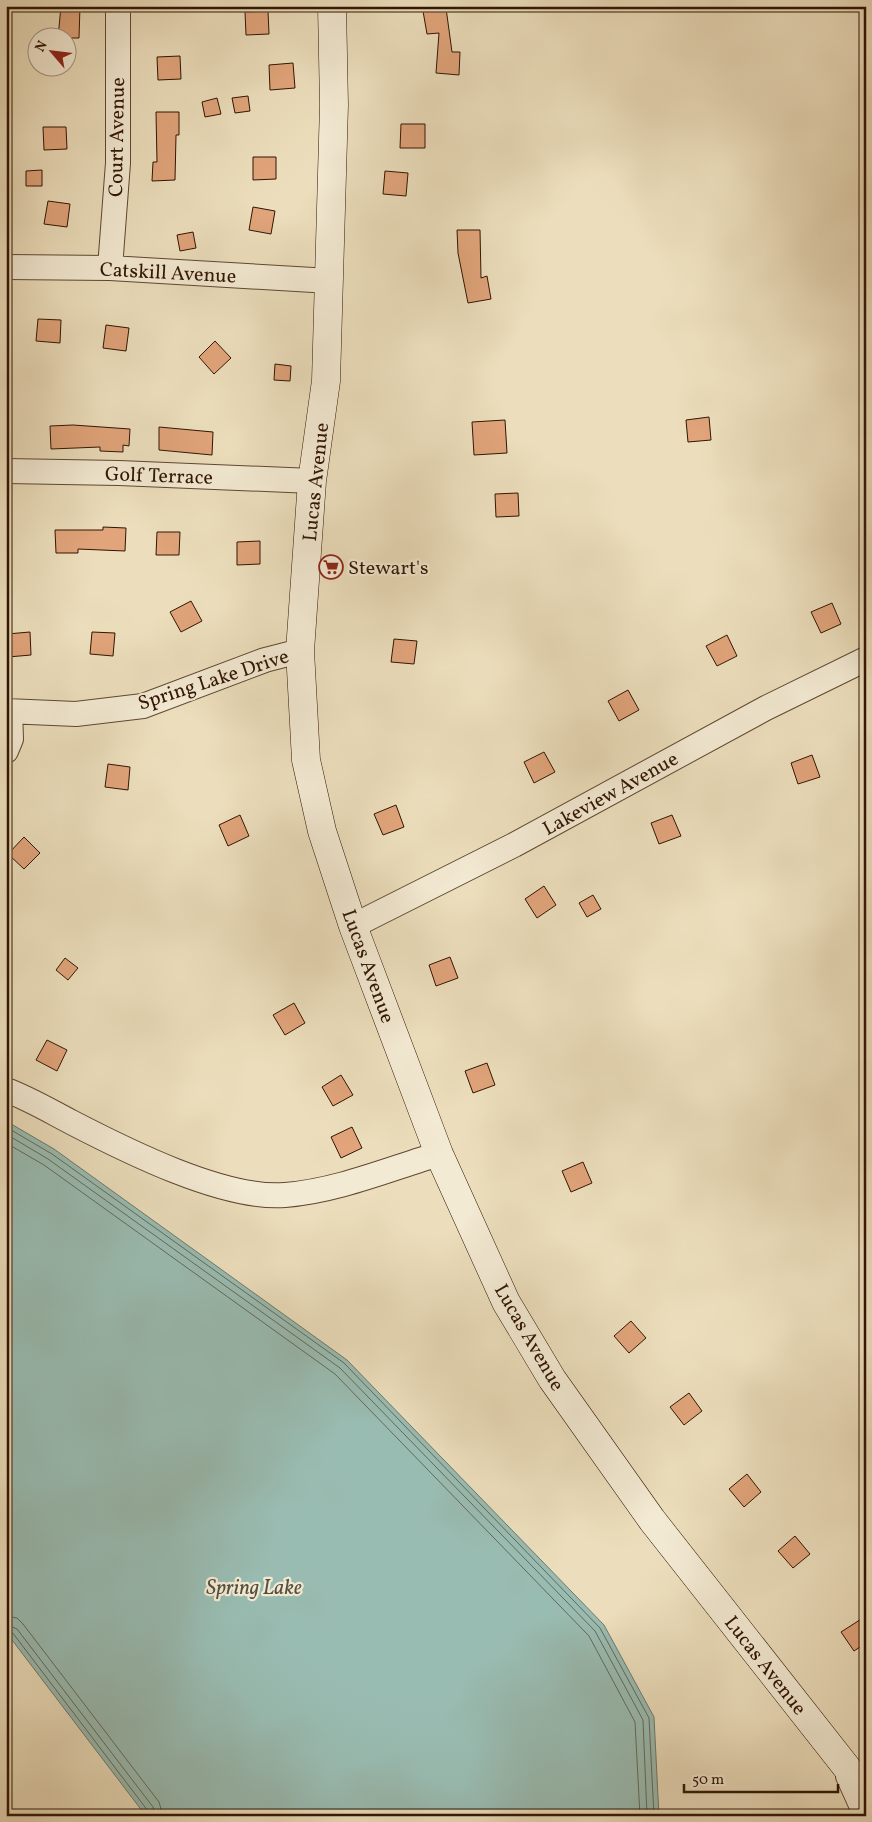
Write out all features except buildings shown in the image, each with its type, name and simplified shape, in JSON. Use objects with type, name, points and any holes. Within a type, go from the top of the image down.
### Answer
[{"type":"street","name":"Court Avenue","points":[[110,268],[118,163],[118,6]]},
{"type":"street","name":"Lucas Avenue","points":[[332,6],[333,144],[326,381],[312,482],[300,651],[306,760],[322,831],[353,926],[439,1154],[506,1302],[552,1379],[652,1520],[866,1792]]},
{"type":"street","name":"Catskill Avenue","points":[[6,267],[110,268],[330,281]]},
{"type":"street","name":"Golf Terrace","points":[[6,472],[119,473],[312,482]]},
{"type":"street","name":"Spring Lake Drive","points":[[8,711],[76,714],[143,706],[265,660],[300,651]]},
{"type":"street","name":"Lakeview Avenue","points":[[353,926],[514,845],[766,708],[866,659]]},
{"type":"street","points":[[6,751],[11,739],[8,711]]},
{"type":"street","points":[[6,1090],[95,1135],[193,1177],[246,1192],[284,1195],[326,1189],[439,1154]]},
{"type":"street","points":[[842,1763],[866,1816]]},
{"type":"water","name":"Spring Lake","points":[[6,1121],[54,1149],[347,1360],[604,1625],[654,1717],[659,1816],[146,1816],[6,1632]]},
{"type":"place","name":"Stewart's","points":[[331,567]]}]
